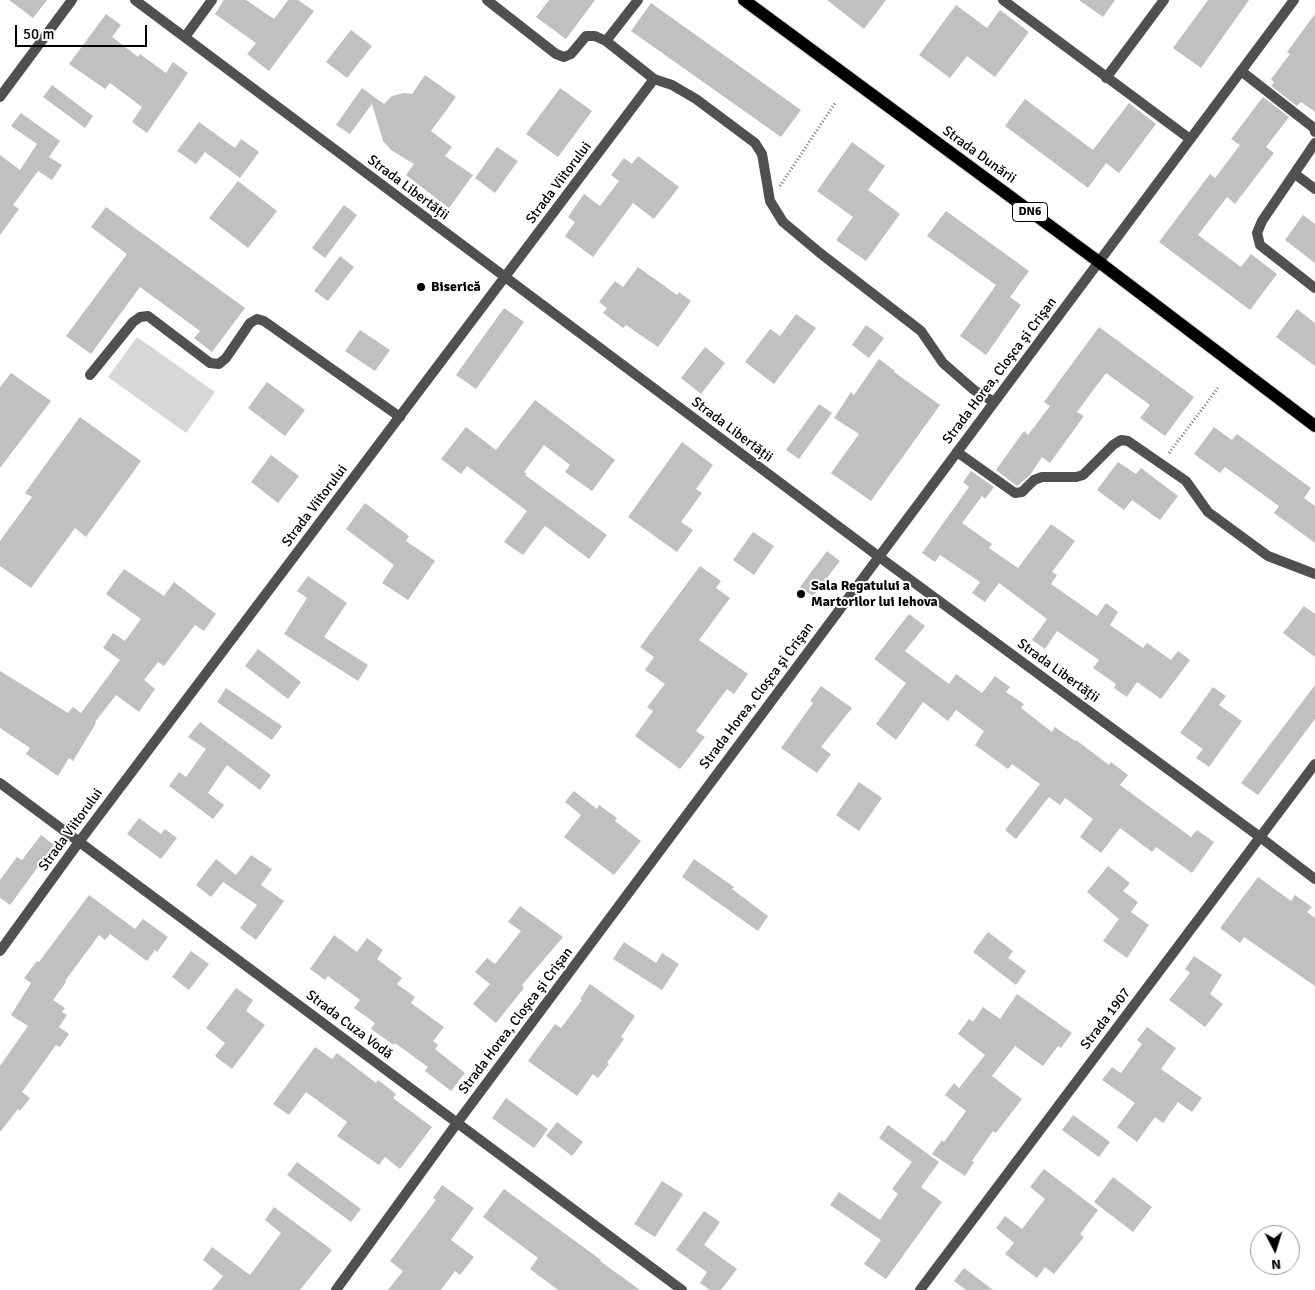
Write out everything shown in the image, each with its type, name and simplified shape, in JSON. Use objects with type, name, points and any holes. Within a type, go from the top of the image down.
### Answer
[{"type":"main road","name":"Strada Dunării","points":[[744,0],[1099,262],[1315,426]]},
{"type":"street","points":[[0,97],[72,0]]},
{"type":"street","name":"Strada Libertății","points":[[136,0],[505,278],[1315,879]]},
{"type":"street","points":[[185,37],[212,0]]},
{"type":"street","points":[[487,0],[556,54],[564,57],[571,54],[586,36],[595,36],[606,41],[654,79],[672,85],[696,99],[755,143],[762,154],[770,202],[783,222],[921,331],[942,363],[974,390],[994,402]]},
{"type":"street","points":[[606,41],[638,0]]},
{"type":"street","points":[[1003,0],[1190,139]]},
{"type":"street","points":[[1106,78],[1164,0]]},
{"type":"street","name":"Strada Horea, Cloşca şi Crişan","points":[[336,1290],[457,1123],[878,556],[1294,0]]},
{"type":"street","points":[[1241,71],[1314,128],[1315,132]]},
{"type":"street","name":"Strada Viitorului","points":[[0,951],[79,842],[654,79]]},
{"type":"street","points":[[1315,143],[1262,221],[1257,233],[1260,245],[1315,288]]},
{"type":"street","points":[[1295,174],[1315,189]]},
{"type":"street","points":[[90,374],[133,322],[140,317],[148,316],[210,363],[220,364],[250,323],[257,319],[264,321],[400,417]]},
{"type":"street","points":[[957,452],[1015,493],[1022,492],[1034,480],[1042,477],[1076,477],[1083,475],[1113,445],[1121,440],[1128,441],[1186,482],[1208,512],[1268,556],[1315,574]]},
{"type":"street","name":"Strada 1907","points":[[920,1290],[1315,764]]},
{"type":"street","name":"Strada Cuza Vodă","points":[[0,783],[682,1290]]},
{"type":"path","points":[[770,202],[835,103]]},
{"type":"path","points":[[1161,464],[1218,388]]},
{"type":"shaded area","points":[[137,337],[215,392],[186,433],[108,377]]},
{"type":"building","points":[[9,0],[47,0],[33,18]]},
{"type":"building","points":[[224,0],[246,0],[274,19],[288,0],[298,0],[314,11],[269,71],[247,54],[256,43],[215,14]]},
{"type":"building","points":[[549,0],[595,0],[566,39],[536,17]]},
{"type":"building","points":[[827,0],[886,0],[864,29]]},
{"type":"building","points":[[1079,0],[1115,0],[1103,17]]},
{"type":"building","points":[[1208,0],[1249,0],[1201,68],[1173,48]]},
{"type":"building","points":[[651,3],[801,110],[781,137],[631,31]]},
{"type":"building","points":[[956,5],[987,28],[1000,10],[1029,32],[995,77],[967,56],[950,78],[919,55]]},
{"type":"building","points":[[106,14],[121,25],[112,37],[138,57],[140,54],[166,73],[173,62],[188,73],[147,133],[132,122],[142,107],[110,83],[105,89],[69,64]]},
{"type":"building","points":[[1315,14],[1315,112],[1301,102],[1297,106],[1271,86],[1274,82],[1271,79],[1290,54],[1287,52]]},
{"type":"building","points":[[351,30],[372,46],[347,78],[326,62]]},
{"type":"building","points":[[425,75],[456,97],[431,131],[452,147],[445,156],[473,175],[449,208],[406,175],[414,164],[391,150],[383,141],[372,104],[350,134],[336,125],[362,88],[384,104],[392,96],[404,93],[412,94]]},
{"type":"building","points":[[52,85],[93,116],[85,128],[43,97]]},
{"type":"building","points":[[560,88],[592,111],[558,157],[526,134]]},
{"type":"building","points":[[1263,97],[1289,117],[1266,147],[1274,153],[1235,204],[1227,197],[1198,235],[1241,267],[1251,254],[1277,274],[1250,310],[1159,242],[1210,174],[1215,178],[1240,145],[1231,139]]},
{"type":"building","points":[[1025,99],[1093,150],[1129,103],[1156,124],[1119,173],[1106,163],[1088,188],[1005,126]]},
{"type":"building","points":[[21,113],[60,141],[49,157],[62,165],[52,180],[38,171],[13,205],[19,209],[0,235],[0,155],[20,170],[37,144],[11,126]]},
{"type":"building","points":[[199,122],[235,148],[241,139],[259,152],[240,178],[205,152],[196,164],[177,151]]},
{"type":"building","points":[[852,142],[885,166],[868,190],[900,214],[866,261],[836,240],[853,217],[817,191]]},
{"type":"building","points":[[497,147],[518,161],[495,193],[475,178]]},
{"type":"building","points":[[638,156],[679,187],[654,219],[633,203],[593,257],[565,236],[575,222],[568,217],[584,194],[600,206],[619,181],[611,175],[624,158],[632,164]]},
{"type":"building","points":[[238,181],[277,211],[248,248],[209,218]]},
{"type":"building","points":[[344,205],[357,215],[325,258],[312,248]]},
{"type":"building","points":[[106,207],[245,308],[212,352],[194,338],[200,331],[140,287],[91,354],[66,336],[127,254],[91,227]]},
{"type":"building","points":[[946,211],[1029,271],[1010,297],[1021,305],[986,355],[960,336],[996,285],[927,236]]},
{"type":"building","points":[[1303,215],[1315,224],[1315,263],[1285,240]]},
{"type":"building","points":[[340,256],[354,267],[328,301],[314,291]]},
{"type":"building","points":[[638,267],[677,295],[679,292],[691,301],[658,347],[626,325],[623,328],[603,313],[607,308],[599,302],[615,281],[623,287]]},
{"type":"building","points":[[504,308],[524,322],[476,389],[456,375]]},
{"type":"building","points":[[1297,309],[1315,323],[1315,366],[1276,337]]},
{"type":"building","points":[[796,314],[816,328],[774,384],[745,362],[770,329],[780,336]]},
{"type":"building","points":[[866,325],[884,338],[869,358],[852,345]]},
{"type":"building","points":[[1099,327],[1194,397],[1165,436],[1140,418],[1150,405],[1106,373],[1077,412],[1084,416],[1050,463],[1042,457],[1030,475],[1017,486],[996,470],[1024,431],[1028,435],[1050,406],[1044,402]]},
{"type":"building","points":[[360,330],[390,350],[375,371],[345,351]]},
{"type":"building","points":[[705,347],[725,363],[701,394],[681,378]]},
{"type":"building","points":[[879,359],[940,405],[871,501],[831,473],[859,434],[834,418],[851,392],[854,395]]},
{"type":"building","points":[[11,373],[51,401],[0,468],[0,387]]},
{"type":"building","points":[[267,382],[305,410],[285,436],[248,408]]},
{"type":"building","points":[[535,400],[615,460],[592,491],[565,472],[570,465],[544,445],[524,472],[527,474],[525,475],[607,535],[589,559],[545,526],[523,555],[504,542],[527,511],[467,466],[461,474],[441,459],[466,427],[496,450]]},
{"type":"building","points":[[819,404],[832,413],[799,459],[786,450]]},
{"type":"building","points":[[80,417],[141,461],[86,537],[75,528],[31,588],[0,566],[0,541],[32,497],[25,493]]},
{"type":"building","points":[[1214,427],[1232,440],[1237,434],[1311,488],[1304,498],[1315,506],[1315,543],[1274,513],[1279,506],[1225,467],[1220,473],[1194,454]]},
{"type":"building","points":[[682,442],[713,465],[696,489],[702,493],[681,522],[693,530],[677,552],[628,517]]},
{"type":"building","points":[[271,455],[299,476],[278,503],[251,482]]},
{"type":"building","points":[[1118,462],[1136,474],[1141,468],[1178,496],[1160,520],[1132,500],[1124,510],[1097,490]]},
{"type":"building","points":[[971,471],[994,487],[985,499],[982,496],[962,523],[992,544],[989,548],[1018,568],[1051,524],[1075,541],[1052,572],[1057,575],[1051,584],[1097,616],[1106,603],[1118,612],[1110,625],[1143,648],[1147,643],[1171,660],[1178,651],[1190,660],[1161,699],[1137,682],[1127,697],[1114,688],[1116,684],[1093,668],[1099,660],[1057,631],[1045,649],[1032,640],[1047,619],[999,583],[985,602],[972,593],[980,582],[940,555],[935,562],[922,553],[969,487],[963,482]]},
{"type":"building","points":[[365,503],[409,536],[406,541],[435,561],[408,600],[382,583],[394,565],[346,529]]},
{"type":"building","points":[[753,532],[774,546],[754,575],[733,560]]},
{"type":"building","points":[[827,551],[840,561],[813,596],[800,587]]},
{"type":"building","points":[[700,566],[721,581],[716,588],[730,598],[699,640],[748,674],[734,694],[727,689],[696,731],[705,737],[680,769],[635,736],[653,711],[647,707],[665,684],[645,670],[654,657],[640,647]]},
{"type":"building","points":[[124,569],[164,596],[174,582],[216,614],[204,631],[195,625],[164,666],[158,662],[144,680],[155,689],[139,712],[116,695],[95,722],[73,761],[69,758],[58,776],[26,754],[30,748],[0,728],[0,671],[68,713],[73,707],[81,713],[120,660],[103,648],[113,633],[125,641],[141,619],[106,594]]},
{"type":"building","points":[[308,576],[347,603],[324,637],[368,665],[358,681],[284,634],[307,598],[297,591]]},
{"type":"building","points":[[1304,606],[1315,614],[1315,657],[1283,633]]},
{"type":"building","points":[[909,614],[925,626],[905,651],[949,684],[956,674],[982,693],[995,676],[1010,687],[1006,692],[1024,704],[1021,708],[1052,732],[1055,727],[1109,765],[1111,762],[1128,775],[1120,785],[1191,837],[1197,830],[1214,842],[1192,873],[1156,847],[1152,852],[1120,828],[1101,853],[1080,837],[1093,819],[1065,798],[1060,805],[1049,797],[1016,839],[1005,830],[1040,784],[1012,764],[1008,769],[975,745],[984,731],[956,710],[948,721],[923,702],[896,740],[876,724],[906,683],[874,659]]},
{"type":"building","points":[[258,649],[301,682],[288,699],[245,666]]},
{"type":"building","points":[[1315,685],[1315,719],[1258,795],[1241,783]]},
{"type":"building","points":[[821,686],[852,708],[821,747],[831,754],[817,773],[781,748],[813,703],[810,701]]},
{"type":"building","points":[[1213,687],[1226,696],[1219,705],[1242,721],[1209,767],[1196,758],[1203,749],[1180,733]]},
{"type":"building","points":[[226,688],[282,726],[272,740],[217,702]]},
{"type":"building","points":[[200,722],[271,775],[260,790],[227,765],[208,793],[224,805],[213,819],[169,786],[179,772],[186,777],[206,749],[188,737]]},
{"type":"building","points":[[859,782],[882,798],[859,831],[836,815]]},
{"type":"building","points":[[574,791],[597,809],[599,805],[617,818],[615,821],[641,841],[614,875],[564,837],[581,815],[565,802]]},
{"type":"building","points":[[139,818],[161,834],[165,829],[177,838],[161,859],[127,834]]},
{"type":"building","points":[[41,835],[54,845],[10,905],[0,898],[0,880],[17,857],[22,860]]},
{"type":"building","points":[[251,855],[272,869],[261,885],[284,901],[256,940],[240,928],[257,905],[223,882],[211,897],[196,885],[216,859],[236,875]]},
{"type":"building","points":[[694,859],[734,887],[732,889],[768,916],[758,931],[682,877]]},
{"type":"building","points":[[1108,866],[1130,883],[1123,891],[1138,902],[1131,912],[1149,925],[1127,958],[1103,941],[1119,919],[1087,892]]},
{"type":"building","points":[[1258,877],[1291,901],[1295,895],[1312,907],[1307,912],[1315,918],[1315,986],[1244,937],[1240,943],[1220,928]]},
{"type":"building","points":[[89,895],[135,929],[143,919],[168,937],[157,952],[155,950],[147,961],[110,934],[105,940],[99,935],[53,1000],[65,1008],[62,1012],[67,1015],[59,1027],[69,1034],[60,1047],[56,1045],[22,1092],[30,1098],[20,1111],[18,1109],[0,1132],[0,1066],[28,1026],[11,1015],[31,983],[24,978],[37,961],[39,962]]},
{"type":"building","points":[[520,906],[563,937],[522,985],[524,988],[496,1023],[473,1004],[490,984],[475,972],[487,958],[495,964],[521,931],[508,922]]},
{"type":"building","points":[[988,932],[1013,951],[1008,958],[1026,971],[1016,985],[973,952]]},
{"type":"building","points":[[334,935],[357,952],[367,938],[383,950],[377,959],[402,978],[397,984],[415,997],[411,1003],[444,1027],[433,1041],[438,1045],[435,1049],[465,1073],[451,1091],[425,1071],[428,1067],[395,1043],[394,1045],[371,1029],[375,1023],[354,1008],[360,1000],[328,976],[325,980],[310,969]]},
{"type":"building","points":[[624,942],[656,963],[662,953],[679,964],[662,990],[613,959]]},
{"type":"building","points":[[191,951],[209,964],[189,990],[172,977]]},
{"type":"building","points":[[1194,956],[1222,975],[1210,994],[1223,1004],[1205,1027],[1169,1000],[1190,973],[1185,969]]},
{"type":"building","points":[[590,984],[635,1016],[621,1037],[624,1039],[607,1063],[609,1064],[598,1078],[593,1074],[577,1096],[528,1061],[555,1024],[561,1028],[582,1000],[580,999]]},
{"type":"building","points":[[236,988],[253,1000],[246,1011],[265,1025],[232,1069],[215,1056],[225,1043],[206,1028]]},
{"type":"building","points":[[1017,994],[1072,1033],[1061,1048],[1058,1046],[1043,1066],[1015,1046],[992,1076],[1022,1099],[996,1133],[993,1131],[972,1161],[974,1162],[965,1176],[932,1154],[942,1140],[944,1142],[966,1111],[945,1095],[954,1083],[959,1088],[985,1055],[958,1034],[969,1019],[973,1022],[983,1007],[1000,1019]]},
{"type":"building","points":[[1147,1027],[1176,1048],[1161,1069],[1202,1098],[1192,1112],[1178,1102],[1163,1123],[1155,1117],[1137,1142],[1117,1127],[1135,1103],[1102,1080],[1112,1067],[1121,1073],[1142,1044],[1137,1040]]},
{"type":"building","points":[[315,1047],[332,1059],[337,1053],[376,1083],[378,1080],[396,1094],[393,1098],[432,1127],[400,1169],[385,1157],[379,1165],[337,1136],[347,1122],[306,1092],[289,1115],[273,1104]]},
{"type":"building","points":[[506,1098],[548,1129],[534,1148],[492,1118]]},
{"type":"building","points":[[1073,1115],[1110,1142],[1099,1157],[1062,1130]]},
{"type":"building","points":[[557,1122],[583,1142],[572,1156],[546,1136]]},
{"type":"building","points":[[888,1125],[939,1162],[921,1187],[942,1202],[886,1279],[864,1264],[881,1240],[830,1205],[839,1192],[880,1220],[898,1194],[892,1189],[912,1162],[879,1138]]},
{"type":"building","points":[[297,1162],[361,1209],[351,1222],[287,1175]]},
{"type":"building","points":[[1044,1169],[1098,1210],[1080,1234],[1084,1237],[1054,1274],[1045,1267],[1037,1278],[1005,1254],[1014,1243],[996,1228],[1005,1216],[1022,1229],[1045,1199],[1030,1187]]},
{"type":"building","points":[[1113,1177],[1152,1207],[1133,1232],[1094,1202]]},
{"type":"building","points":[[662,1181],[683,1194],[655,1237],[634,1224]]},
{"type":"building","points":[[442,1185],[474,1208],[451,1240],[474,1257],[460,1275],[455,1271],[441,1290],[388,1290],[403,1271],[390,1261],[436,1200],[433,1198]]},
{"type":"building","points":[[504,1189],[640,1290],[558,1290],[530,1269],[538,1258],[483,1217]]},
{"type":"building","points":[[274,1207],[332,1250],[300,1290],[212,1290],[223,1276],[203,1260],[212,1247],[250,1275],[281,1233],[265,1220]]},
{"type":"building","points":[[704,1211],[720,1222],[704,1245],[737,1269],[721,1290],[710,1290],[700,1283],[707,1272],[676,1250]]},
{"type":"building","points":[[964,1268],[993,1290],[966,1290],[954,1281]]},
{"type":"place","name":"Biserică","points":[[421,287]]},
{"type":"place","name":"Sala Regatului a Martorilor lui Iehova","points":[[801,594]]}]
